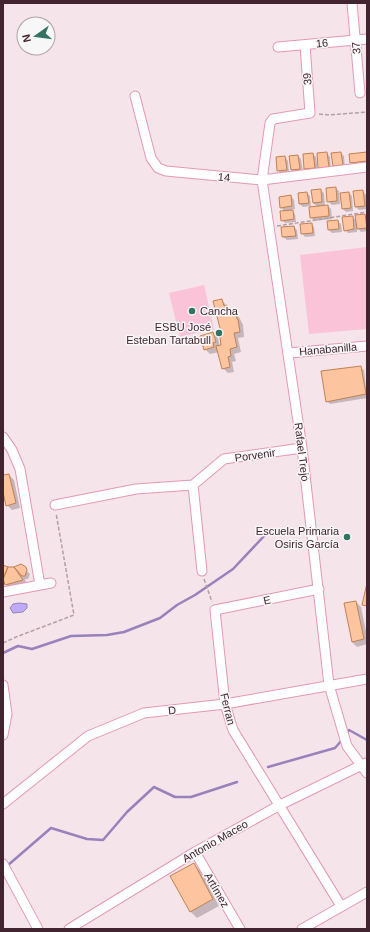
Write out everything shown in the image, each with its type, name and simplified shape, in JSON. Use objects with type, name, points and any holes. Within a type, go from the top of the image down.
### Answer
[{"type":"street","name":"37","points":[[352,3],[360,93]]},
{"type":"street","name":"16","points":[[278,47],[367,39]]},
{"type":"street","name":"39","points":[[305,45],[310,113]]},
{"type":"street","name":"14","points":[[135,96],[152,158],[158,168],[166,171],[262,180],[367,167]]},
{"type":"street","name":"Rafael Trejo","points":[[310,113],[273,119],[270,123],[262,180],[302,448],[329,685],[347,746],[364,763],[367,773]]},
{"type":"street","name":"Hanabanilla","points":[[289,353],[367,346]]},
{"type":"street","points":[[3,438],[12,450],[20,469],[40,585]]},
{"type":"street","name":"Porvenir","points":[[193,485],[224,459],[302,448]]},
{"type":"street","points":[[55,505],[136,489],[193,485],[202,571]]},
{"type":"street","points":[[3,592],[51,583]]},
{"type":"street","name":"E","points":[[215,610],[319,589]]},
{"type":"street","name":"Ferran","points":[[215,610],[225,704],[233,730],[280,804],[341,906]]},
{"type":"street","name":"D","points":[[3,804],[88,736],[144,713],[225,704],[329,685],[367,680]]},
{"type":"street","points":[[3,685],[7,714],[3,735]]},
{"type":"street","name":"Antonio Maceo","points":[[68,929],[195,852],[280,804],[364,763]]},
{"type":"street","name":"Artímez","points":[[195,852],[240,929]]},
{"type":"street","points":[[5,868],[38,929]]},
{"type":"street","points":[[302,929],[367,892]]},
{"type":"path","points":[[310,113],[329,115],[367,112]]},
{"type":"path","points":[[269,227],[367,212]]},
{"type":"path","points":[[202,571],[215,610]]},
{"type":"shaded area","points":[[367,247],[367,329],[309,334],[300,255]]},
{"type":"shaded area","name":"Cancha","points":[[204,285],[214,329],[180,337],[169,293]]},
{"type":"shaded area","points":[[13,604],[27,604],[27,608],[23,612],[13,613],[10,608]]},
{"type":"building","points":[[327,152],[329,167],[318,168],[317,153]]},
{"type":"building","points":[[341,152],[343,165],[333,166],[331,153]]},
{"type":"building","points":[[367,152],[367,161],[350,163],[349,154]]},
{"type":"building","points":[[313,153],[315,168],[304,169],[303,154]]},
{"type":"building","points":[[298,155],[300,169],[291,170],[289,156]]},
{"type":"building","points":[[285,156],[287,170],[277,171],[276,157]]},
{"type":"building","points":[[336,187],[337,201],[327,202],[326,188]]},
{"type":"building","points":[[321,189],[322,202],[313,203],[311,190]]},
{"type":"building","points":[[363,190],[365,206],[355,207],[353,191]]},
{"type":"building","points":[[307,192],[309,203],[299,204],[298,193]]},
{"type":"building","points":[[349,192],[351,208],[342,209],[340,193]]},
{"type":"building","points":[[291,195],[292,206],[280,208],[279,197]]},
{"type":"building","points":[[328,205],[329,216],[310,218],[309,207]]},
{"type":"building","points":[[293,210],[294,219],[281,221],[280,211]]},
{"type":"building","points":[[365,214],[367,228],[357,229],[355,215]]},
{"type":"building","points":[[353,216],[354,229],[344,231],[342,217]]},
{"type":"building","points":[[338,220],[339,229],[328,230],[327,221]]},
{"type":"building","points":[[312,223],[313,233],[301,234],[300,224]]},
{"type":"building","points":[[294,226],[296,236],[282,237],[281,227]]},
{"type":"building","points":[[222,299],[224,306],[227,305],[229,312],[235,311],[240,332],[234,333],[237,347],[230,349],[231,356],[228,357],[230,367],[222,369],[216,346],[221,345],[220,337],[222,336],[213,301]]},
{"type":"building","points":[[213,332],[216,342],[213,343],[214,347],[204,350],[200,336]]},
{"type":"building","points":[[361,366],[366,394],[326,402],[321,371]]},
{"type":"building","points":[[9,474],[16,503],[6,506],[3,492],[3,475]]},
{"type":"building","points":[[21,564],[26,567],[27,570],[25,576],[22,576],[14,567]]},
{"type":"building","points":[[3,565],[8,567],[3,579]]},
{"type":"building","points":[[8,567],[14,567],[23,580],[5,585],[3,579]]},
{"type":"building","points":[[367,583],[367,606],[362,605]]},
{"type":"building","points":[[356,601],[364,639],[352,642],[344,603]]},
{"type":"building","points":[[194,863],[213,899],[190,912],[170,876]]},
{"type":"waterway","points":[[3,653],[18,646],[32,649],[71,636],[107,635],[124,632],[160,618],[177,605],[195,595],[233,569],[266,534]]},
{"type":"waterway","points":[[346,734],[349,730],[367,740]]},
{"type":"waterway","points":[[268,767],[335,748],[342,740]]},
{"type":"waterway","points":[[7,866],[51,828],[87,839],[103,840],[127,812],[154,787],[175,797],[191,797],[237,782]]},
{"type":"place","name":"Cancha","points":[[192,311]]},
{"type":"place","name":"ESBU José Esteban Tartabull","points":[[219,333]]},
{"type":"place","name":"Escuela Primaria Osiris García","points":[[347,537]]}]
